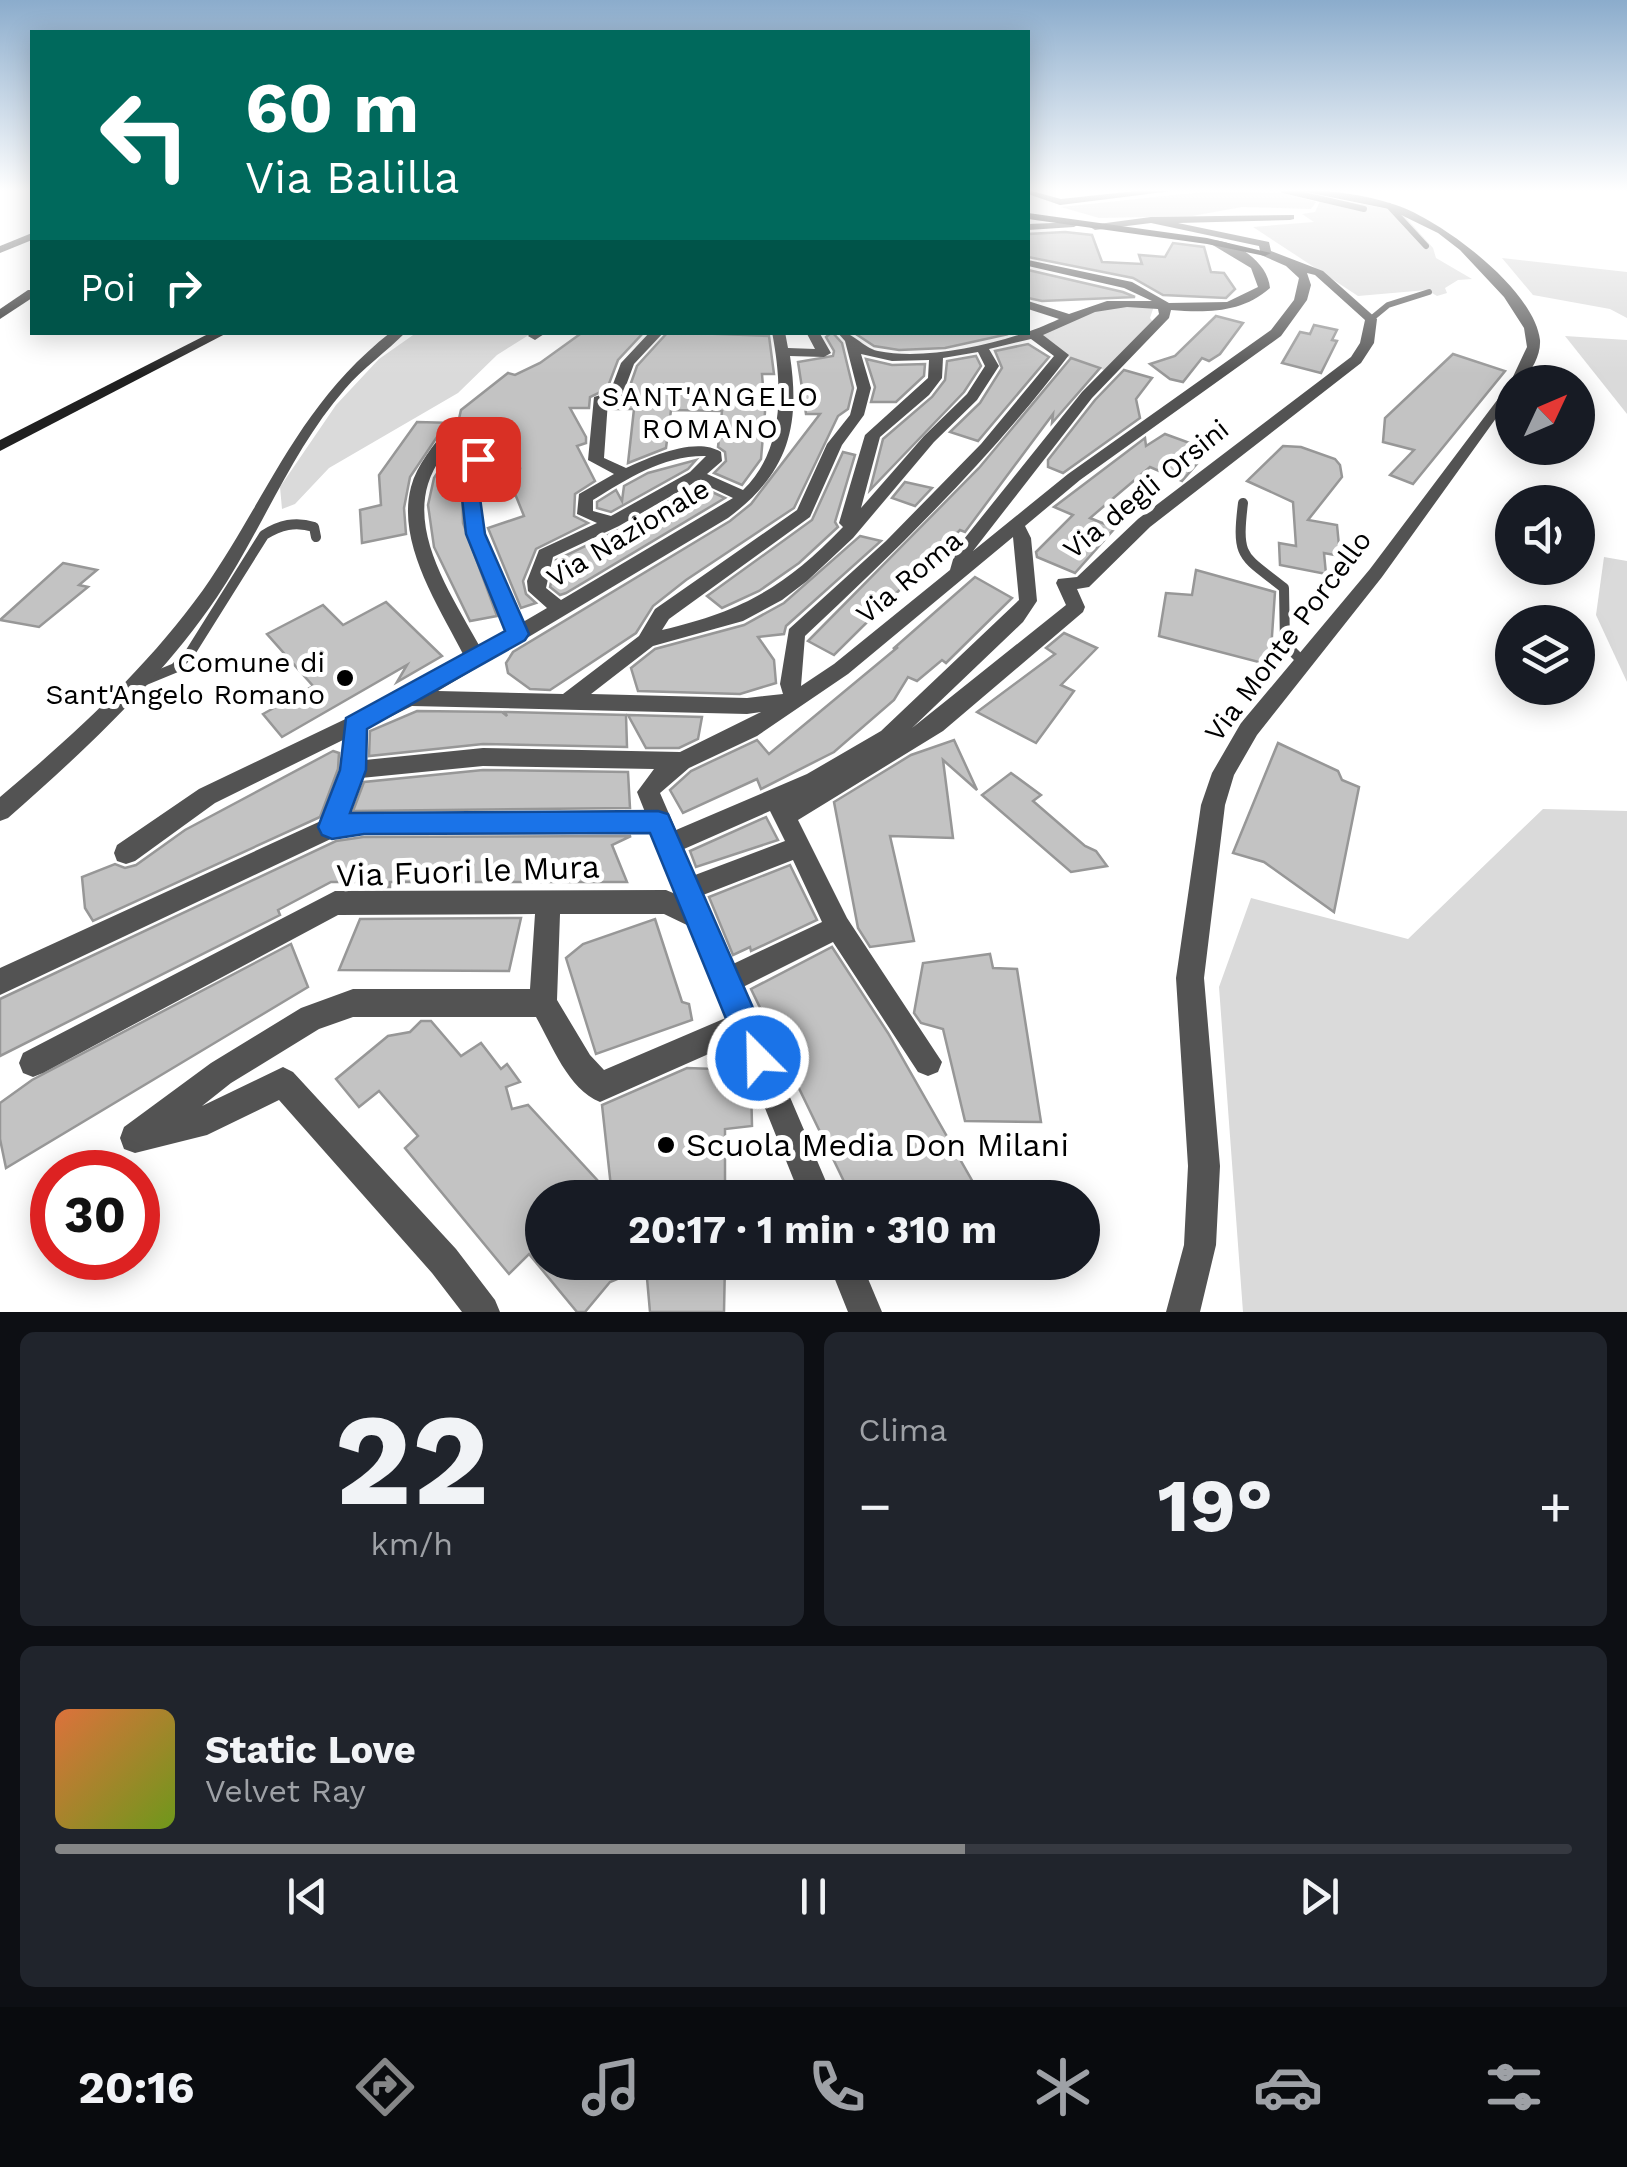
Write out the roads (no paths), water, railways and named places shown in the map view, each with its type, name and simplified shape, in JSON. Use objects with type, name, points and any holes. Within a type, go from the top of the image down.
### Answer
[{"type":"street","points":[[1032,333],[1106,305],[1229,307],[1264,288],[1265,278],[1256,266],[1231,251]]},
{"type":"street","points":[[1257,251],[1319,273],[1371,319]]},
{"type":"street","name":"Via Monte Porcello","points":[[1470,251],[1532,330],[1535,349],[1526,365]]},
{"type":"street","points":[[1030,262],[1128,285],[1164,304]]},
{"type":"street","name":"Via Roma","points":[[409,698],[747,706],[796,700],[841,669],[1015,524],[1276,333],[1298,306],[1307,284],[1290,264]]},
{"type":"street","points":[[0,314],[30,295]]},
{"type":"street","points":[[956,575],[962,553],[1087,394],[1165,315],[1164,304]]},
{"type":"street","points":[[1030,306],[1070,318]]},
{"type":"street","name":"Via degli Orsini","points":[[780,807],[935,725],[1008,665],[1076,607],[1065,583],[1082,583],[1144,523],[1356,360],[1367,343],[1371,319]]},
{"type":"street","points":[[809,1180],[648,792],[656,778],[680,761],[746,732],[796,700],[790,684],[796,634],[892,546],[986,447],[1062,355],[1032,333]]},
{"type":"street","points":[[0,446],[216,335]]},
{"type":"street","points":[[0,811],[81,739],[186,625],[222,575],[328,396],[362,360],[396,335]]},
{"type":"street","points":[[624,473],[596,460],[601,397],[616,396],[628,363],[655,335]]},
{"type":"street","name":"Via Nazionale","points":[[126,854],[207,796],[409,698],[744,498],[766,475],[783,430],[786,393],[778,335]]},
{"type":"street","points":[[780,352],[824,353],[814,335]]},
{"type":"street","points":[[847,337],[875,355],[982,348],[1025,335]]},
{"type":"street","points":[[646,641],[662,614],[804,513],[836,444],[857,415],[864,388],[847,337]]},
{"type":"street","points":[[568,701],[646,641],[747,612],[840,544],[940,426],[982,391],[992,366],[982,348]]},
{"type":"street","points":[[840,544],[856,502],[872,435],[924,392],[935,378],[936,354]]},
{"type":"street","name":"Via Monte Porcello","points":[[1183,1312],[1200,1245],[1202,1096],[1190,978],[1213,805],[1223,773],[1249,729],[1304,664],[1495,413]]},
{"type":"street","points":[[453,430],[424,476],[417,514],[434,574],[476,659]]},
{"type":"street","points":[[677,456],[679,435]]},
{"type":"street","points":[[560,610],[537,591],[536,581],[545,554],[613,522],[696,474],[714,460],[713,452],[695,450],[624,473],[585,498],[585,514],[613,522]]},
{"type":"street","points":[[478,459],[471,498],[476,534],[518,634]]},
{"type":"street","points":[[696,474],[744,498]]},
{"type":"street","points":[[0,982],[332,827],[364,823],[664,833],[780,807],[889,737],[1016,618],[1028,601],[1022,538],[1015,524]]},
{"type":"street","points":[[332,827],[353,770],[354,725]]},
{"type":"street","points":[[353,770],[483,757],[680,761]]},
{"type":"street","points":[[780,807],[838,927],[928,1062]]},
{"type":"street","points":[[688,889],[798,846]]},
{"type":"street","name":"Via Fuori le Mura","points":[[33,1063],[335,903],[666,902],[699,918]]},
{"type":"street","points":[[548,904],[542,1003],[580,1065],[600,1088],[744,1024]]},
{"type":"street","points":[[726,981],[838,927]]},
{"type":"street","points":[[483,1312],[444,1260],[283,1082],[207,1120],[135,1138],[221,1074],[311,1018],[354,1003],[542,1003]]},
{"type":"street","points":[[852,1280],[865,1312]]},
{"type":"lane","points":[[1371,319],[1388,305],[1428,292]]},
{"type":"lane","points":[[1243,503],[1237,546],[1247,564],[1284,588],[1284,644],[1304,664]]},
{"type":"lane","points":[[137,682],[175,668],[190,654],[264,535],[281,526],[300,523],[314,527],[316,537]]},
{"type":"place","name":"Comune di Sant'Angelo Romano","points":[[345,678]]},
{"type":"place","name":"Scuola Media Don Milani","points":[[666,1145]]},
{"type":"district","name":"SANT'ANGELO ROMANO","points":[[711,412]]}]
